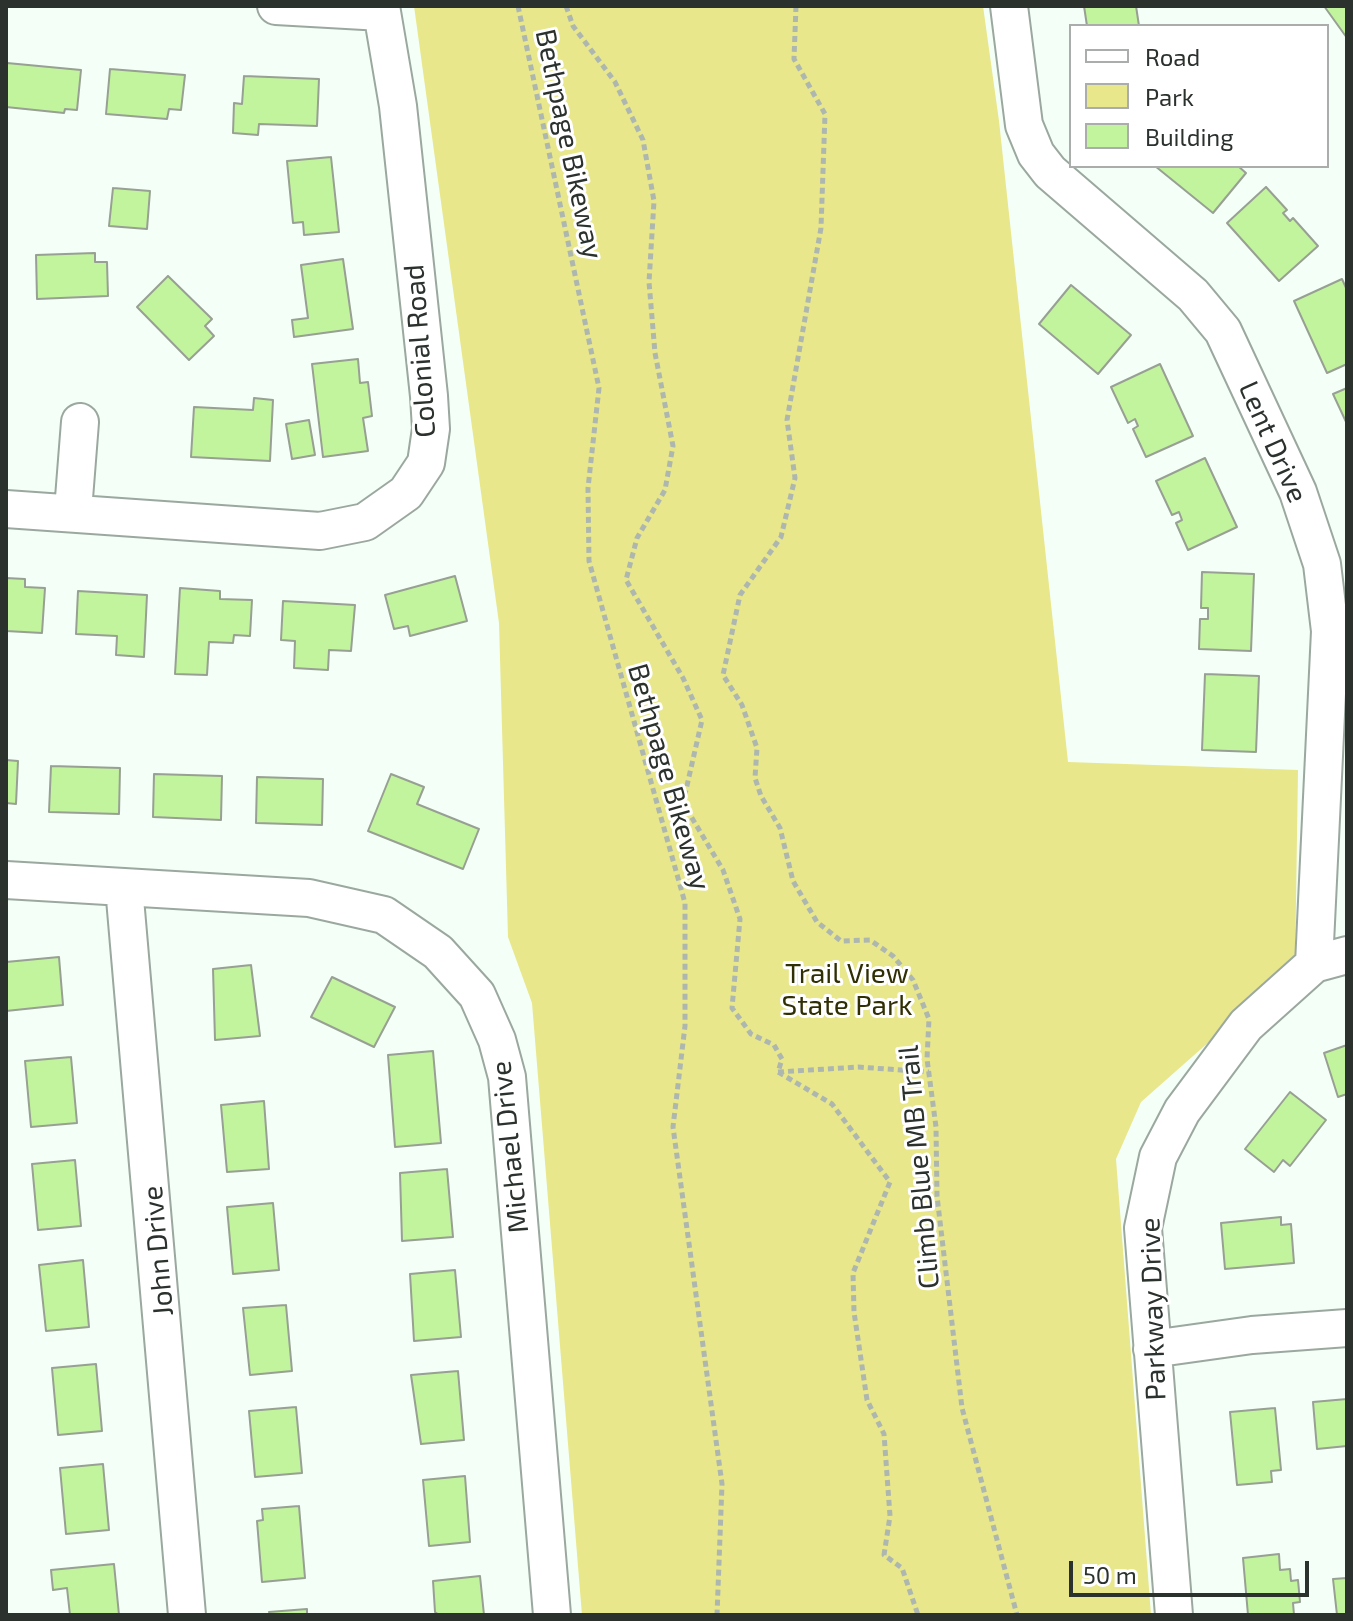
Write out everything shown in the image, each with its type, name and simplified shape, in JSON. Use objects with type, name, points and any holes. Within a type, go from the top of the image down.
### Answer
[{"type":"street","points":[[276,6],[382,9]]},
{"type":"street","name":"Lent Drive","points":[[1009,6],[1024,125],[1036,154],[1050,172],[1193,295],[1223,331],[1298,492],[1322,564],[1330,631],[1330,959]]},
{"type":"street","name":"Colonial Road","points":[[6,509],[73,511],[320,531],[365,522],[406,493],[426,463],[431,429],[398,106],[382,9]]},
{"type":"street","points":[[73,511],[80,422]]},
{"type":"street","name":"Michael Drive","points":[[6,880],[309,898],[384,915],[438,952],[477,995],[497,1040],[507,1077],[552,1615]]},
{"type":"street","name":"John Drive","points":[[124,887],[187,1615]]},
{"type":"street","name":"Parkway Drive","points":[[1174,1615],[1143,1228],[1158,1157],[1182,1111],[1246,1025],[1330,959]]},
{"type":"street","points":[[1152,1349],[1347,1328]]},
{"type":"path","name":"Bethpage Bikeway","points":[[518,6],[599,388],[588,488],[589,561],[685,903],[685,1026],[673,1127],[722,1484],[717,1615]]},
{"type":"path","points":[[566,6],[573,26],[615,82],[643,140],[654,201],[649,282],[655,353],[673,446],[665,490],[637,538],[626,580],[683,678],[702,720],[683,803],[723,870],[740,919],[732,1008],[751,1034],[774,1045],[782,1059],[778,1072]]},
{"type":"path","name":"Climb Blue MB Trail","points":[[796,6],[794,59],[825,114],[821,228],[787,420],[795,478],[781,537],[740,595],[723,675],[742,705],[757,748],[755,778],[780,828],[793,881],[817,922],[841,941],[870,940],[893,956],[913,980],[929,1019],[929,1072],[936,1127],[938,1209],[962,1408],[1017,1615]]},
{"type":"path","points":[[778,1072],[858,1067],[929,1072]]},
{"type":"path","points":[[778,1072],[832,1104],[890,1182],[853,1273],[854,1312],[867,1400],[884,1434],[890,1516],[884,1555],[902,1568],[918,1615]]},
{"type":"green space","name":"Trail View State Park","points":[[414,6],[983,6],[999,121],[1068,762],[1298,770],[1295,966],[1141,1102],[1116,1159],[1151,1615],[582,1615],[532,1003],[508,937],[499,623]]},
{"type":"building","points":[[1084,6],[1136,6],[1139,24],[1087,24]]},
{"type":"building","points":[[1324,6],[1347,6],[1347,38]]},
{"type":"building","points":[[7,63],[81,70],[77,110],[65,109],[64,113],[6,107]]},
{"type":"building","points":[[110,69],[185,75],[181,110],[169,109],[167,119],[106,114]]},
{"type":"building","points":[[244,76],[319,79],[317,126],[259,124],[258,135],[233,133],[234,103],[242,104]]},
{"type":"building","points":[[331,157],[339,232],[304,235],[303,222],[293,223],[287,161]]},
{"type":"building","points":[[1157,168],[1240,168],[1246,173],[1213,213]]},
{"type":"building","points":[[1266,187],[1287,210],[1283,213],[1290,221],[1293,218],[1318,246],[1279,281],[1227,223]]},
{"type":"building","points":[[113,188],[150,191],[147,229],[109,226]]},
{"type":"building","points":[[95,253],[95,262],[107,262],[108,296],[37,299],[36,255]]},
{"type":"building","points":[[343,259],[353,329],[294,337],[292,320],[308,318],[301,265]]},
{"type":"building","points":[[168,276],[212,319],[205,326],[214,336],[189,360],[137,307]]},
{"type":"building","points":[[1342,279],[1347,290],[1347,364],[1327,373],[1294,301]]},
{"type":"building","points":[[1071,285],[1131,335],[1098,374],[1039,324]]},
{"type":"building","points":[[358,359],[360,383],[368,382],[372,416],[363,418],[368,451],[323,457],[312,364]]},
{"type":"building","points":[[1160,364],[1193,436],[1146,457],[1133,429],[1138,426],[1135,419],[1128,423],[1111,387]]},
{"type":"building","points":[[1347,388],[1347,424],[1333,394]]},
{"type":"building","points":[[254,398],[273,400],[270,461],[191,457],[194,407],[253,410]]},
{"type":"building","points":[[309,420],[315,455],[292,459],[286,424]]},
{"type":"building","points":[[1205,458],[1237,527],[1188,550],[1176,523],[1182,520],[1179,512],[1172,515],[1156,481]]},
{"type":"building","points":[[1202,572],[1254,574],[1251,651],[1199,649],[1200,619],[1208,619],[1208,608],[1201,608]]},
{"type":"building","points":[[455,576],[467,621],[410,636],[408,626],[394,629],[385,595]]},
{"type":"building","points":[[6,578],[25,579],[25,587],[45,588],[42,633],[6,631]]},
{"type":"building","points":[[180,588],[220,591],[220,599],[252,600],[250,636],[234,635],[233,643],[209,642],[207,675],[175,674]]},
{"type":"building","points":[[78,591],[147,595],[144,657],[116,655],[117,636],[76,634]]},
{"type":"building","points":[[283,601],[355,605],[351,651],[329,650],[328,670],[294,668],[295,641],[281,640]]},
{"type":"building","points":[[1205,674],[1259,676],[1256,752],[1202,750]]},
{"type":"building","points":[[6,760],[18,761],[16,804],[6,803]]},
{"type":"building","points":[[51,766],[120,768],[119,814],[49,812]]},
{"type":"building","points":[[154,774],[222,776],[221,820],[153,817]]},
{"type":"building","points":[[391,774],[424,787],[417,804],[479,829],[463,869],[368,831]]},
{"type":"building","points":[[257,777],[323,779],[322,825],[256,823]]},
{"type":"building","points":[[59,957],[63,1005],[6,1011],[6,962]]},
{"type":"building","points":[[251,965],[260,1036],[215,1040],[213,969]]},
{"type":"building","points":[[332,977],[395,1007],[374,1047],[311,1017]]},
{"type":"building","points":[[1347,1045],[1347,1094],[1338,1097],[1324,1053]]},
{"type":"building","points":[[433,1051],[441,1143],[395,1147],[388,1055]]},
{"type":"building","points":[[71,1057],[77,1123],[31,1127],[25,1061]]},
{"type":"building","points":[[1290,1092],[1326,1120],[1290,1166],[1283,1160],[1274,1172],[1245,1149]]},
{"type":"building","points":[[264,1101],[269,1169],[227,1172],[221,1105]]},
{"type":"building","points":[[75,1160],[81,1226],[38,1230],[32,1164]]},
{"type":"building","points":[[447,1169],[453,1237],[402,1241],[400,1173]]},
{"type":"building","points":[[273,1203],[279,1270],[233,1274],[227,1207]]},
{"type":"building","points":[[1281,1217],[1281,1225],[1291,1224],[1294,1263],[1225,1269],[1221,1223]]},
{"type":"building","points":[[83,1260],[89,1327],[46,1331],[39,1265]]},
{"type":"building","points":[[455,1270],[461,1337],[414,1341],[410,1274]]},
{"type":"building","points":[[286,1305],[292,1371],[250,1375],[243,1308]]},
{"type":"building","points":[[96,1364],[102,1431],[58,1435],[52,1368]]},
{"type":"building","points":[[458,1371],[464,1440],[421,1444],[411,1375]]},
{"type":"building","points":[[1347,1399],[1347,1446],[1317,1449],[1313,1402]]},
{"type":"building","points":[[296,1407],[302,1473],[255,1477],[249,1411]]},
{"type":"building","points":[[1275,1408],[1281,1470],[1271,1471],[1272,1482],[1237,1485],[1230,1412]]},
{"type":"building","points":[[103,1464],[109,1530],[66,1534],[60,1468]]},
{"type":"building","points":[[465,1476],[470,1542],[429,1546],[423,1480]]},
{"type":"building","points":[[299,1506],[305,1578],[262,1582],[257,1521],[263,1520],[262,1509]]},
{"type":"building","points":[[1279,1554],[1280,1570],[1290,1569],[1291,1581],[1298,1580],[1300,1602],[1293,1603],[1294,1615],[1248,1615],[1243,1558]]},
{"type":"building","points":[[114,1564],[119,1615],[70,1615],[67,1588],[53,1590],[51,1570]]},
{"type":"building","points":[[480,1576],[484,1615],[439,1615],[435,1612],[433,1581]]},
{"type":"building","points":[[1347,1578],[1347,1615],[1337,1615],[1333,1579]]},
{"type":"building","points":[[307,1609],[307,1615],[270,1615],[269,1612]]}]
